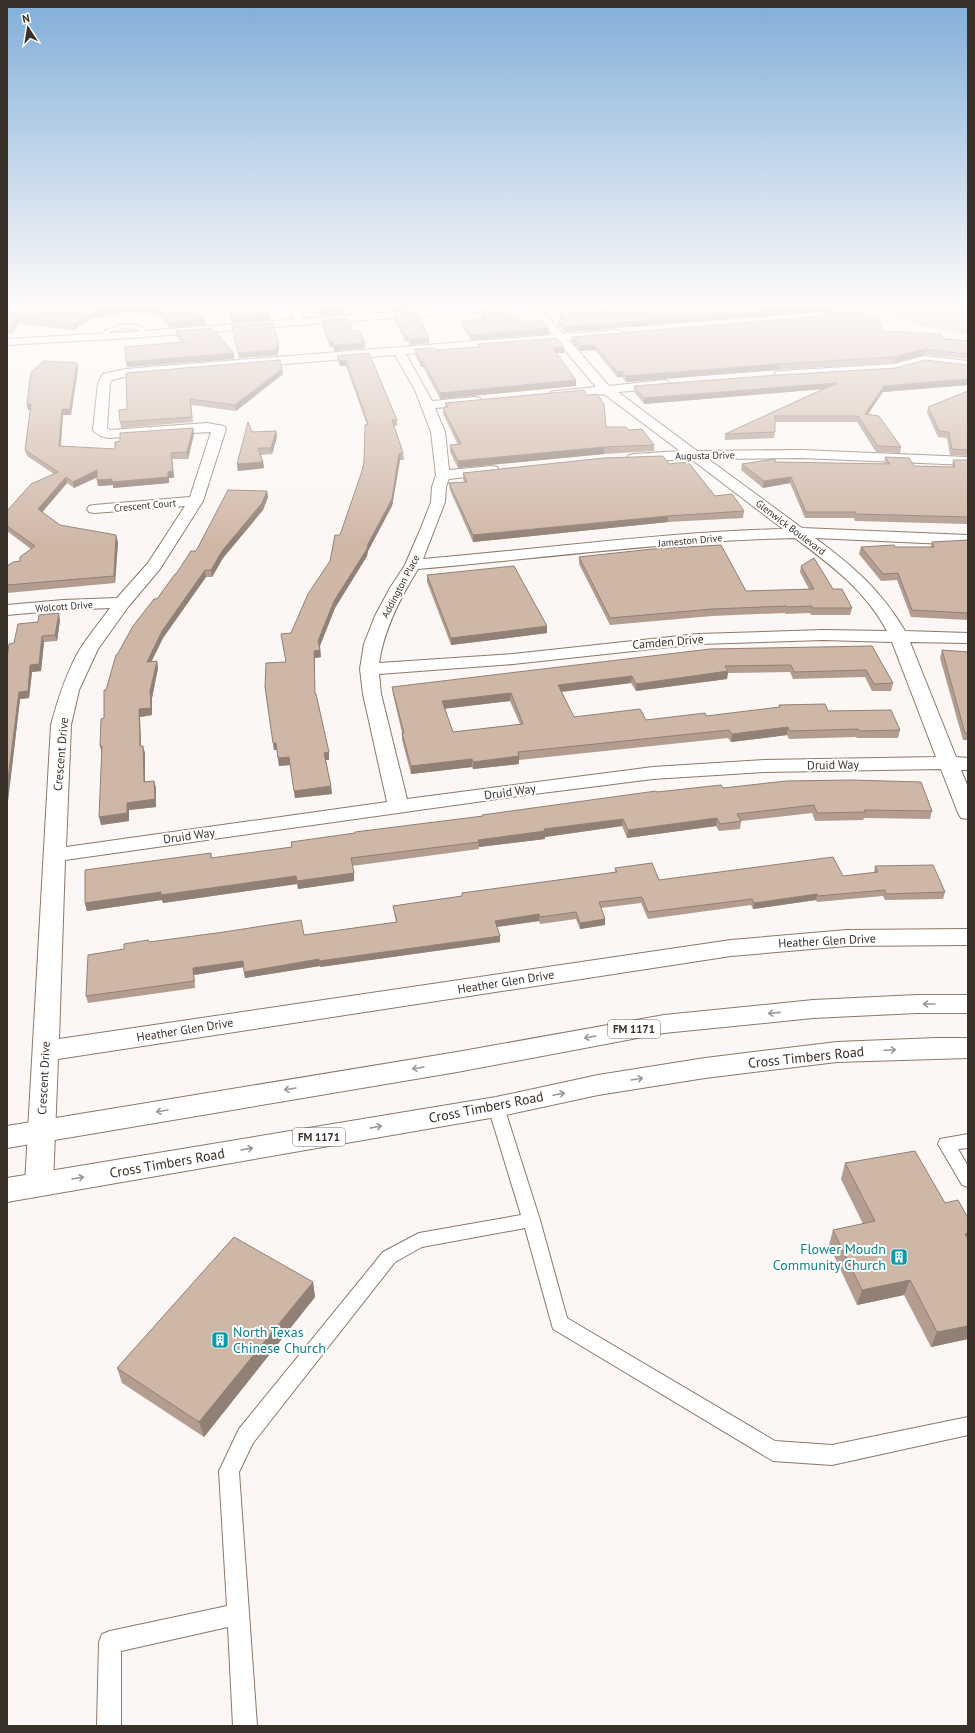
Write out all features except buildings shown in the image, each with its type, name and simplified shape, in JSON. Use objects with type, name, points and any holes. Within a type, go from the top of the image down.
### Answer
[{"type":"street","name":"Crescent Drive","points":[[39,1184],[61,725],[70,690],[82,663],[122,603],[154,566],[196,501],[219,429],[207,427],[108,434],[100,430],[104,383]]},
{"type":"street","name":"Addington Place","points":[[399,807],[372,694],[370,669],[373,644],[384,616],[398,588],[413,565],[438,502],[443,475],[438,432],[428,405],[416,383]]},
{"type":"street","name":"Glenwick Boulevard","points":[[599,383],[605,389],[693,455],[801,533],[862,584],[889,619],[899,636],[968,813]]},
{"type":"street","points":[[546,396],[605,389],[674,384]]},
{"type":"street","points":[[428,405],[486,401]]},
{"type":"street","name":"Augusta Drive","points":[[621,459],[826,449],[968,461]]},
{"type":"street","points":[[443,475],[507,469]]},
{"type":"street","name":"Crescent Court","points":[[94,509],[196,501]]},
{"type":"street","name":"Jameston Drive","points":[[413,565],[686,539],[760,534],[801,533],[968,540]]},
{"type":"street","name":"Wolcott Drive","points":[[7,610],[63,605],[122,603]]},
{"type":"street","name":"Camden Drive","points":[[370,669],[512,659],[698,639],[823,635],[968,638]]},
{"type":"street","name":"Druid Way","points":[[55,855],[399,807],[676,771],[764,766],[968,764]]},
{"type":"street","name":"Heather Glen Drive","points":[[46,1051],[731,948],[847,938],[968,937]]},
{"type":"street","name":"FM 1171","points":[[7,1136],[457,1062],[664,1024],[813,1009],[918,1004],[968,1004]]},
{"type":"street","name":"Cross Timbers Road","points":[[7,1190],[496,1107],[598,1085],[705,1068],[837,1052],[968,1048]]},
{"type":"lane","points":[[496,1107],[531,1220],[559,1323],[773,1451],[832,1455],[968,1426]]},
{"type":"lane","points":[[968,1141],[946,1144],[968,1180]]},
{"type":"lane","points":[[245,1726],[229,1471],[246,1436],[389,1257],[419,1240],[531,1220]]},
{"type":"lane","points":[[109,1726],[110,1642],[238,1614]]},
{"type":"place","name":"Flower Moudn Community Church","points":[[899,1257]]},
{"type":"place","name":"North Texas Chinese Church","points":[[220,1340]]}]
